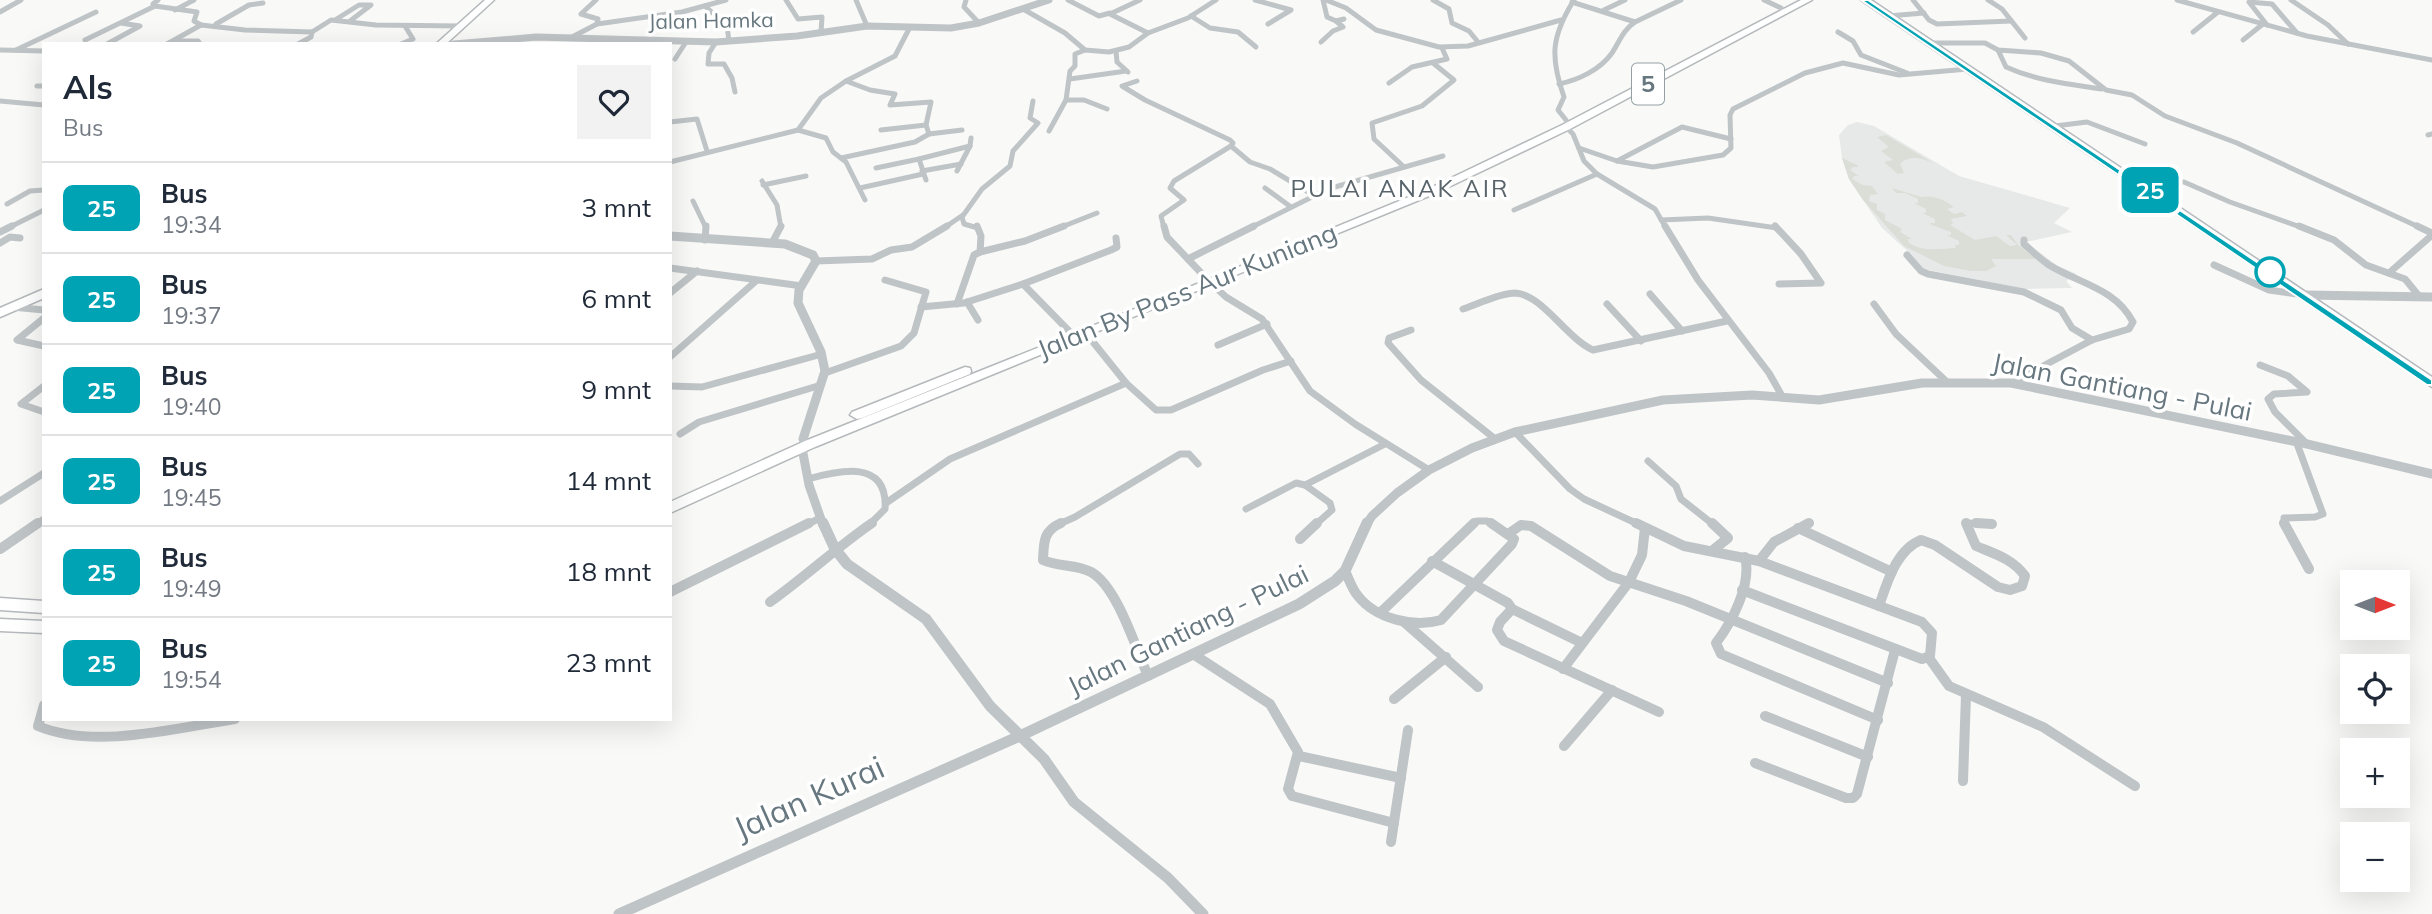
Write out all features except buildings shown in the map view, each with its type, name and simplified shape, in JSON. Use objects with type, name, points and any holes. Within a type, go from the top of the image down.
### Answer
[{"type":"highway","points":[[442,42],[490,0]]},
{"type":"highway","name":"Jalan By Pass Aur Kuniang","points":[[1756,25],[1796,0]]},
{"type":"highway","name":"Jalan By Pass Aur Kuniang","points":[[981,369],[1085,332],[1491,159],[1808,0]]},
{"type":"highway","points":[[1865,0],[2432,383]]},
{"type":"highway","name":"Jalan By Pass Aur Kuniang","points":[[681,498],[1069,331],[1202,282]]},
{"type":"highway","points":[[4,309],[42,294]]},
{"type":"highway","points":[[0,604],[42,607]]},
{"type":"highway","points":[[0,612],[42,614]]},
{"type":"highway","points":[[0,618],[42,620]]},
{"type":"highway","points":[[0,625],[42,627]]},
{"type":"street","points":[[0,12],[20,0]]},
{"type":"street","points":[[155,6],[153,4],[158,0]]},
{"type":"street","points":[[175,10],[194,0]]},
{"type":"street","points":[[596,0],[580,14],[598,19],[597,24]]},
{"type":"street","points":[[572,37],[597,24],[629,22],[726,0]]},
{"type":"street","points":[[786,0],[797,19],[822,17],[821,33]]},
{"type":"street","points":[[856,0],[867,26]]},
{"type":"street","points":[[966,0],[964,7],[979,23]]},
{"type":"street","name":"Jalan Hamka","points":[[488,42],[553,37],[729,41],[867,26],[951,28],[979,23],[1049,0]]},
{"type":"street","points":[[1068,0],[1099,16],[1140,0]]},
{"type":"street","points":[[1049,131],[1066,100],[1070,71],[1075,66],[1075,54],[1085,50],[1116,51],[1148,33],[1191,16],[1216,0]]},
{"type":"street","points":[[1255,0],[1291,10],[1268,24]]},
{"type":"street","points":[[1321,42],[1343,26],[1325,14],[1324,0],[1346,6],[1371,28],[1442,48],[1478,42],[1561,20]]},
{"type":"street","points":[[1433,0],[1449,9],[1452,23],[1468,31],[1478,42]]},
{"type":"street","points":[[1604,10],[1625,0]]},
{"type":"street","points":[[1559,84],[1578,79],[1606,60],[1611,55],[1621,31],[1681,0]]},
{"type":"street","points":[[1764,0],[1781,8]]},
{"type":"street","points":[[1913,0],[1932,22],[1940,25],[2011,20]]},
{"type":"street","points":[[1989,0],[2000,7],[2025,38]]},
{"type":"street","points":[[2177,0],[2297,33],[2432,60]]},
{"type":"street","points":[[2291,0],[2322,21],[2348,44]]},
{"type":"street","points":[[1635,22],[1573,1],[1561,20],[1553,44],[1556,76],[1564,97],[1558,110],[1573,134],[1584,161],[1597,174],[1651,205],[1698,280],[1769,373],[1782,396]]},
{"type":"street","points":[[2265,25],[2249,2],[2272,4],[2297,33]]},
{"type":"street","points":[[214,25],[244,7],[263,3]]},
{"type":"street","points":[[170,42],[201,25],[245,30],[312,32],[359,5],[371,5],[350,21]]},
{"type":"street","points":[[85,40],[155,6],[197,12],[194,21],[201,25]]},
{"type":"street","points":[[705,6],[730,27],[732,34],[729,41]]},
{"type":"street","points":[[1023,9],[1065,33],[1085,50]]},
{"type":"street","points":[[16,50],[96,12]]},
{"type":"street","points":[[2193,32],[2218,12]]},
{"type":"street","points":[[1110,13],[1148,33]]},
{"type":"street","points":[[1888,16],[1924,13]]},
{"type":"street","points":[[1191,16],[1210,28],[1238,32],[1256,47]]},
{"type":"street","points":[[1336,21],[1344,19]]},
{"type":"street","points":[[335,20],[372,25],[459,26]]},
{"type":"street","points":[[111,42],[140,26],[118,23]]},
{"type":"street","points":[[2243,40],[2265,25]]},
{"type":"street","points":[[405,26],[414,39],[406,42]]},
{"type":"street","points":[[797,130],[827,93],[895,56],[910,27]]},
{"type":"street","points":[[302,42],[311,37],[312,32]]},
{"type":"street","points":[[1838,32],[1853,41],[1861,55],[1909,75]]},
{"type":"street","points":[[549,42],[553,37]]},
{"type":"street","points":[[174,40],[199,42]]},
{"type":"street","points":[[716,41],[709,53],[708,64],[724,64],[732,78],[735,92]]},
{"type":"street","points":[[675,59],[686,42]]},
{"type":"street","points":[[1932,43],[1985,43],[1998,50],[2041,53],[2069,61],[2106,90]]},
{"type":"street","points":[[1389,83],[1412,67],[1447,59],[1442,48]]},
{"type":"street","points":[[0,50],[42,51]]},
{"type":"street","points":[[1998,50],[2006,67],[2017,72],[2048,81],[2132,95],[2165,116],[2236,143],[2432,234],[2428,243],[2389,273]]},
{"type":"street","points":[[1116,51],[1117,62],[1138,80],[1123,85],[1125,88],[1230,140],[1233,143],[1231,146]]},
{"type":"street","points":[[1404,166],[1374,139],[1372,123],[1422,106],[1454,80],[1433,63]]},
{"type":"street","points":[[1579,149],[1617,161],[1661,166],[1723,155],[1729,151],[1732,109],[1805,73],[1847,63],[1885,73],[1909,75],[1968,69]]},
{"type":"street","points":[[1070,79],[1126,71]]},
{"type":"street","points":[[846,81],[895,94],[890,105],[931,102],[926,125],[929,134]]},
{"type":"street","points":[[1066,100],[1085,100],[1107,109]]},
{"type":"street","points":[[0,101],[42,105]]},
{"type":"street","points":[[672,236],[772,243],[806,250],[816,261],[872,259],[891,250],[912,247],[963,215],[982,189],[1010,166],[1013,151],[1038,123],[1030,118],[1033,101]]},
{"type":"street","points":[[0,108],[10,102]]},
{"type":"street","points":[[672,122],[697,119],[707,151]]},
{"type":"street","points":[[2055,126],[2087,122],[2145,144]]},
{"type":"street","points":[[881,130],[926,125]]},
{"type":"street","points":[[1617,161],[1682,127],[1731,139]]},
{"type":"street","points":[[672,161],[797,130],[826,138],[833,152],[842,158],[865,200]]},
{"type":"street","points":[[842,158],[915,142],[929,134],[962,130]]},
{"type":"street","points":[[860,188],[959,167],[970,146],[971,138]]},
{"type":"street","points":[[876,168],[970,146]]},
{"type":"street","points":[[1231,146],[1250,162],[1270,169],[1315,196]]},
{"type":"street","points":[[1231,146],[1174,181],[1170,188],[1184,200],[1161,216],[1160,221],[1172,244],[1188,259],[1202,282],[1267,324],[1310,391],[1385,444],[1429,470]]},
{"type":"street","points":[[1188,259],[1331,188],[1443,156]]},
{"type":"street","points":[[919,159],[924,175]]},
{"type":"street","points":[[1514,210],[1597,174]]},
{"type":"street","points":[[772,243],[780,236],[781,224],[775,197],[763,183],[806,176]]},
{"type":"street","points":[[2150,190],[2173,182],[2188,183],[2231,202],[2256,209],[2334,240],[2366,265],[2405,279],[2419,296]]},
{"type":"street","points":[[1265,188],[1291,206]]},
{"type":"street","points":[[7,204],[30,191],[42,190]]},
{"type":"street","points":[[693,201],[706,227],[705,240]]},
{"type":"street","points":[[0,234],[42,211]]},
{"type":"street","points":[[957,304],[974,255],[980,251],[1025,241],[1097,213]]},
{"type":"street","points":[[963,215],[961,219],[964,225],[978,228],[981,236],[980,251]]},
{"type":"street","points":[[1661,219],[1708,218],[1775,226],[1801,254],[1821,283],[1779,284]]},
{"type":"street","points":[[0,234],[20,238]]},
{"type":"street","points":[[0,243],[10,237]]},
{"type":"street","points":[[921,307],[967,302],[1023,284],[1111,250],[1117,247],[1116,238]]},
{"type":"street","points":[[2011,383],[2092,340],[2129,329],[2133,322],[2116,300],[2050,265],[2024,244],[2024,240]]},
{"type":"street","points":[[1907,256],[1921,271],[1928,274],[2024,292],[2061,310],[2072,328],[2092,340]]},
{"type":"street","points":[[816,261],[802,286],[797,302],[822,354],[825,373],[802,444],[808,479],[820,518],[835,549],[857,573],[902,600],[926,619],[990,706],[1044,759],[1074,802],[1186,894],[1203,914]]},
{"type":"street","points":[[2214,265],[2253,285],[2281,295],[2432,297]]},
{"type":"street","points":[[672,268],[802,286]]},
{"type":"street","points":[[672,291],[697,271]]},
{"type":"street","points":[[825,373],[907,342],[914,333],[925,290],[915,286],[892,285],[885,279]]},
{"type":"street","points":[[672,355],[756,281]]},
{"type":"street","points":[[1023,284],[1069,331]]},
{"type":"street","points":[[1463,309],[1514,293],[1522,294],[1534,300],[1588,349],[1598,350],[1727,321]]},
{"type":"street","points":[[1650,294],[1682,331]]},
{"type":"street","points":[[967,302],[978,320]]},
{"type":"street","points":[[1607,304],[1641,341]]},
{"type":"street","points":[[1874,304],[1896,334],[1947,382]]},
{"type":"street","points":[[4,309],[42,310]]},
{"type":"street","points":[[42,320],[17,340],[42,346]]},
{"type":"street","points":[[1218,345],[1267,324]]},
{"type":"street","points":[[1411,330],[1389,338],[1388,343],[1421,380],[1494,438]]},
{"type":"street","points":[[1085,332],[1126,383],[1156,410],[1171,410],[1263,369],[1292,360]]},
{"type":"street","points":[[672,386],[702,387],[822,354]]},
{"type":"street","points":[[2260,365],[2288,376],[2307,392],[2274,394],[2268,399],[2270,407],[2297,430],[2323,514],[2315,517],[2284,518],[2283,521],[2309,569]]},
{"type":"street","name":"Jalan Gantiang - Pulai","points":[[1022,735],[1299,604],[1335,581],[1345,571],[1360,535],[1372,516],[1397,493],[1429,470],[1494,438],[1663,400],[1705,396],[1837,399],[1882,389],[1947,382],[2011,383],[2301,442],[2432,474]]},
{"type":"street","points":[[886,503],[950,459],[1126,383]]},
{"type":"street","points":[[680,433],[699,422],[821,385]]},
{"type":"street","points":[[42,388],[21,404],[42,411]]},
{"type":"street","points":[[1515,432],[1575,494],[1684,546],[1759,561],[1929,626],[1934,636],[1928,658],[1943,682],[1966,695],[2043,727],[2135,786]]},
{"type":"street","points":[[1305,485],[1385,444]]},
{"type":"street","points":[[1148,676],[1127,632],[1122,612],[1096,575],[1043,560],[1045,535],[1050,528],[1075,517],[1180,454],[1189,454],[1199,464]]},
{"type":"street","points":[[1648,461],[1676,486],[1681,499],[1727,535],[1728,538],[1712,551]]},
{"type":"street","points":[[770,602],[881,516],[886,503],[886,493],[881,483],[863,472],[844,469],[808,479]]},
{"type":"street","points":[[0,501],[42,474]]},
{"type":"street","points":[[1246,509],[1296,483],[1305,485],[1330,503],[1332,510],[1300,539]]},
{"type":"street","points":[[672,591],[820,518]]},
{"type":"street","points":[[0,549],[42,520]]},
{"type":"street","points":[[1345,571],[1360,599],[1381,612],[1403,621],[1426,624],[1441,620],[1514,542],[1508,534],[1486,521],[1477,521],[1381,612]]},
{"type":"street","points":[[1878,606],[1892,572],[1915,541],[1927,541],[1998,587],[2022,586],[2025,576],[2016,565],[2001,555],[1976,546],[1966,527],[1966,523],[1972,522],[1992,524]]},
{"type":"street","points":[[1759,561],[1774,542],[1810,523]]},
{"type":"street","points":[[1508,534],[1521,525],[1531,526],[1601,571],[1888,683]]},
{"type":"street","points":[[1563,669],[1629,582],[1642,555],[1646,528]]},
{"type":"street","points":[[1798,528],[1892,572]]},
{"type":"street","points":[[1745,557],[1748,568],[1733,621],[1716,643],[1721,654],[1878,720]]},
{"type":"street","points":[[1432,561],[1508,603],[1512,609],[1582,643]]},
{"type":"street","points":[[1742,590],[1895,650],[1922,659],[1928,658]]},
{"type":"street","points":[[1512,609],[1497,625],[1500,637],[1659,712]]},
{"type":"street","points":[[1403,621],[1478,687]]},
{"type":"street","points":[[1755,763],[1846,798],[1853,798],[1857,794],[1868,757],[1895,650]]},
{"type":"street","points":[[1194,654],[1270,704],[1297,747],[1298,756],[1288,789],[1292,796],[1394,823]]},
{"type":"street","points":[[1394,699],[1446,657]]},
{"type":"street","points":[[1564,746],[1612,690]]},
{"type":"street","points":[[1963,781],[1966,695]]},
{"type":"street","points":[[42,708],[38,715],[38,726],[48,733],[68,737],[148,732],[222,721]]},
{"type":"street","points":[[1765,716],[1868,757]]},
{"type":"street","points":[[1391,842],[1408,730]]},
{"type":"street","name":"Jalan Kurai","points":[[622,913],[874,798],[1022,735]]},
{"type":"street","points":[[1298,756],[1401,778]]},
{"type":"shaded area","points":[[1857,122],[1874,126],[1959,176],[2070,208],[2054,223],[2072,232],[2026,242],[2058,266],[2077,274],[2066,281],[2072,288],[2026,289],[1923,269],[1912,255],[1882,228],[1849,179],[1842,158],[1839,135],[1848,125]]},
{"type":"shaded area","points":[[1886,135],[1935,164],[1921,159],[1908,159],[1900,164],[1904,173],[1898,174],[1884,162],[1893,160],[1881,151],[1889,147],[1877,137]]},
{"type":"shaded area","points":[[1842,158],[1857,165],[1858,167],[1850,170],[1859,176],[1852,179],[1872,186],[1878,194],[1870,195],[1869,201],[1877,204],[1877,210],[1885,214],[1885,220],[1902,229],[1900,232],[1912,239],[1908,239],[1909,243],[1921,248],[1938,249],[1956,248],[1955,245],[1959,245],[1959,241],[1946,235],[1951,235],[1951,232],[1930,223],[1935,223],[1935,219],[1922,213],[1926,213],[1926,209],[1914,203],[1918,203],[1918,199],[1905,193],[1896,193],[1892,188],[1942,200],[1954,207],[1947,209],[1954,214],[1962,212],[1967,216],[1951,219],[1953,224],[1950,225],[1975,240],[1996,236],[2010,246],[2017,245],[2006,235],[2011,235],[2018,245],[2036,259],[1991,259],[1996,266],[1986,271],[1971,271],[1944,266],[1904,246],[1863,200],[1849,179]]},
{"type":"bus line","name":"25","points":[[1865,0],[2214,233],[2432,383]]},
{"type":"district","name":"PULAI ANAK AIR","points":[[1400,189]]}]
